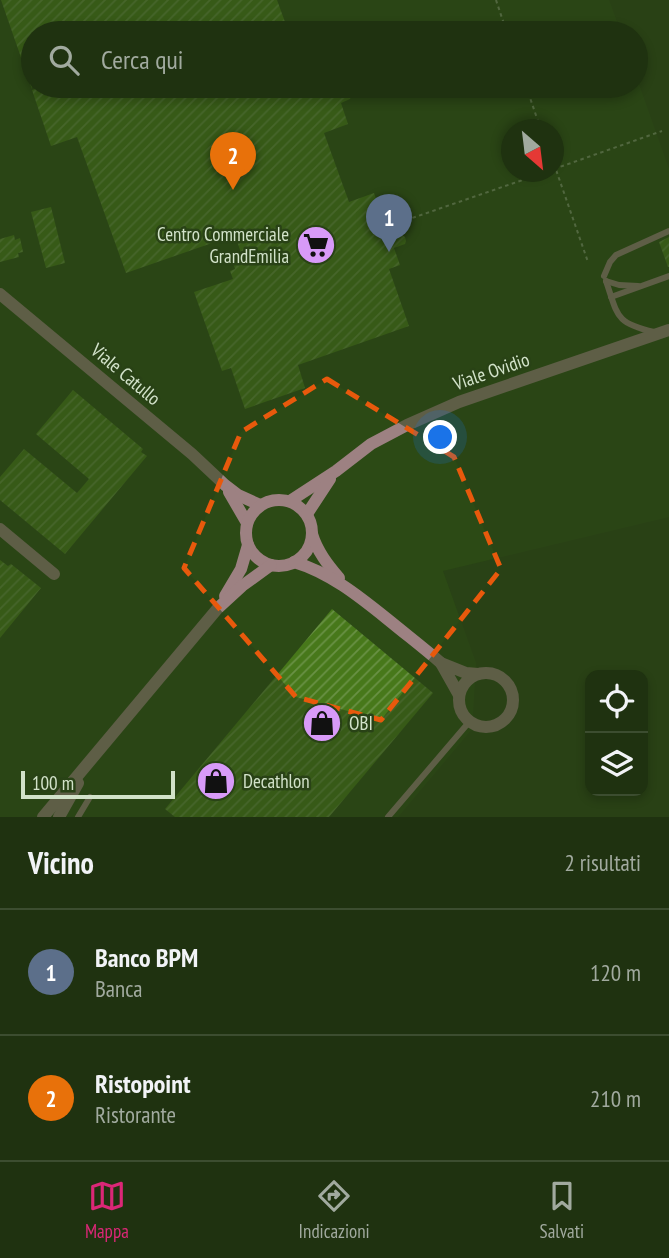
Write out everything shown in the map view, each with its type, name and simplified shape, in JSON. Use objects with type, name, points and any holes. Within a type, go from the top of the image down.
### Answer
[{"type":"street","name":"Viale Catullo","points":[[0,294],[192,454],[225,485],[238,495],[260,505]]},
{"type":"street","name":"Viale Ovidio","points":[[290,501],[371,444],[439,410],[664,331]]},
{"type":"street","name":"Viale Ovidio","points":[[307,514],[336,471]]},
{"type":"street","name":"Viale Catullo","points":[[225,485],[247,523]]},
{"type":"street","points":[[313,534],[307,551],[295,562],[279,566],[261,561],[253,554],[246,534],[247,523],[260,505],[280,499],[300,506],[311,524],[313,534],[315,545],[348,589]]},
{"type":"street","points":[[0,529],[54,574]]},
{"type":"street","points":[[218,608],[241,569],[248,545]]},
{"type":"street","points":[[295,562],[326,574],[348,589],[441,663],[466,673],[491,673],[503,680],[511,691],[512,704],[506,716],[496,724],[482,726],[470,721],[462,712],[459,695],[441,663]]},
{"type":"street","points":[[43,817],[218,608],[271,565]]},
{"type":"street","points":[[459,695],[466,682],[478,674]]},
{"type":"street","points":[[59,817],[92,759]]},
{"type":"lane","points":[[604,276],[616,255],[669,231]]},
{"type":"lane","points":[[611,297],[669,276]]},
{"type":"lane","points":[[642,286],[619,285],[606,281],[622,321],[639,329],[664,331]]},
{"type":"lane","points":[[388,817],[470,721]]},
{"type":"lane","points":[[78,817],[90,797]]},
{"type":"path","points":[[496,0],[503,21]]},
{"type":"path","points":[[530,98],[537,119]]},
{"type":"path","points":[[564,165],[662,131]]},
{"type":"path","points":[[386,227],[517,182]]},
{"type":"path","points":[[559,182],[588,262]]},
{"type":"highlighted area","points":[[327,379],[454,457],[501,569],[381,720],[296,697],[184,568],[241,432]]},
{"type":"shaded area","points":[[0,0],[609,0],[617,21],[21,21],[21,98],[644,98],[669,169],[669,517],[443,571],[476,663],[472,729],[398,817],[0,817]]},
{"type":"building","points":[[1,0],[277,0],[285,21],[21,21],[21,57]]},
{"type":"building","name":"Centro Commerciale GrandEmilia","points":[[35,98],[350,98],[341,103],[348,124],[324,133],[349,202],[374,193],[390,238],[401,234],[405,237],[405,244],[394,248],[400,265],[389,269],[409,326],[298,365],[305,388],[245,409],[231,368],[222,371],[194,292],[233,279],[230,271],[235,269],[231,257],[241,253],[235,235],[126,273],[77,137],[51,146]]},
{"type":"building","points":[[51,207],[65,263],[46,268],[31,212]]},
{"type":"building","points":[[14,235],[15,240],[20,238],[23,252],[18,253],[19,257],[0,262],[0,239]]},
{"type":"building","points":[[669,237],[669,267],[668,267],[659,242]]},
{"type":"building","points":[[73,390],[143,449],[141,452],[147,456],[65,554],[0,500],[0,477],[24,449],[77,493],[89,479],[36,434]]},
{"type":"building","points":[[0,560],[8,566],[11,564],[41,588],[0,638]]},
{"type":"building","name":"OBI","points":[[332,609],[433,693],[329,817],[175,817],[165,809]]},
{"type":"place","name":"Ristopoint","points":[[233,190]]},
{"type":"place","name":"Centro Commerciale GrandEmilia","points":[[316,245]]},
{"type":"place","name":"Banco BPM","points":[[389,252]]},
{"type":"place","name":"OBI","points":[[322,723]]},
{"type":"place","name":"Decathlon","points":[[216,781]]}]
